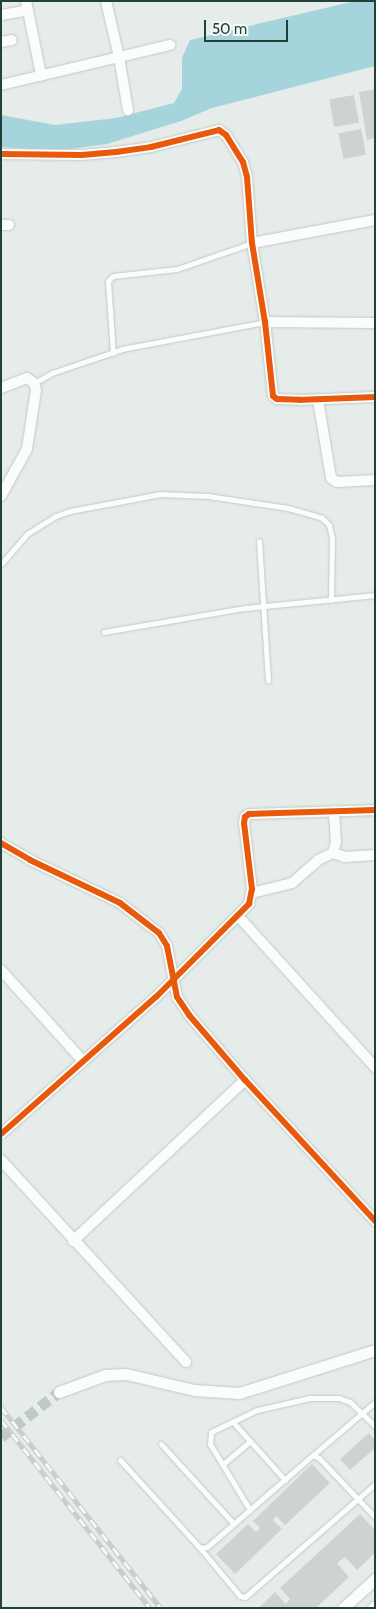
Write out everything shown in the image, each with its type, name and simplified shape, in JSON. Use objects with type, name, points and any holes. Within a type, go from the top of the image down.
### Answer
[{"type":"street","points":[[106,1],[119,57],[128,110]]},
{"type":"street","points":[[1,15],[27,6],[41,75]]},
{"type":"street","points":[[1,42],[12,40]]},
{"type":"street","points":[[1,86],[170,45]]},
{"type":"street","points":[[1,154],[82,156],[151,147],[219,130],[226,135],[239,156],[247,178],[252,243],[265,322],[273,396],[277,399],[318,400],[375,397]]},
{"type":"street","points":[[252,243],[375,220]]},
{"type":"street","points":[[265,322],[375,323]]},
{"type":"street","points":[[1,388],[27,378],[34,383],[36,390],[30,440],[1,496]]},
{"type":"street","points":[[318,400],[331,478],[337,482],[375,480]]},
{"type":"street","points":[[1,1134],[156,997],[249,904],[252,893],[244,823],[245,817],[249,814],[375,810]]},
{"type":"street","points":[[333,853],[336,842],[334,811]]},
{"type":"street","points":[[1,843],[30,860],[120,903],[145,920],[159,933],[167,946],[177,997],[189,1016],[245,1080],[375,1221]]},
{"type":"street","points":[[252,893],[292,883],[318,860],[333,853],[345,857],[375,855]]},
{"type":"street","points":[[238,916],[375,1067]]},
{"type":"street","points":[[1,970],[83,1061]]},
{"type":"street","points":[[73,1241],[245,1080]]},
{"type":"street","points":[[1,1160],[73,1241],[186,1362]]},
{"type":"street","points":[[59,1392],[104,1375],[126,1374],[194,1390],[239,1393],[375,1350]]},
{"type":"street","points":[[343,1608],[375,1579]]},
{"type":"lane","points":[[112,353],[108,281],[113,276],[176,269],[252,243]]},
{"type":"lane","points":[[34,383],[52,373],[122,349],[265,322]]},
{"type":"lane","points":[[1,564],[26,534],[56,516],[70,511],[160,494],[208,496],[288,508],[322,518],[329,526],[332,538],[331,600]]},
{"type":"lane","points":[[259,541],[265,606],[268,681]]},
{"type":"lane","points":[[104,632],[265,606],[375,595]]},
{"type":"lane","points":[[250,1510],[210,1444],[209,1437],[211,1432],[258,1410],[310,1398],[339,1398],[350,1402],[375,1426]]},
{"type":"lane","points":[[200,1548],[207,1547],[375,1402]]},
{"type":"lane","points":[[233,1422],[285,1480]]},
{"type":"lane","points":[[223,1464],[250,1440]]},
{"type":"lane","points":[[161,1444],[234,1524]]},
{"type":"lane","points":[[313,1455],[319,1458],[375,1517]]},
{"type":"lane","points":[[120,1460],[200,1548],[240,1596],[245,1597],[375,1484]]},
{"type":"water","points":[[355,1],[375,1],[375,66],[212,108],[181,121],[107,144],[56,151],[1,147],[1,115],[55,125],[116,118],[174,103],[182,89],[182,58],[190,40]]},
{"type":"building","points":[[375,89],[375,138],[367,140],[359,92]]},
{"type":"building","points":[[354,95],[359,123],[334,127],[329,99]]},
{"type":"building","points":[[361,129],[366,155],[343,159],[338,133]]},
{"type":"building","points":[[369,1433],[375,1440],[375,1448],[350,1470],[340,1459]]},
{"type":"building","points":[[312,1464],[330,1483],[285,1525],[276,1516],[273,1520],[282,1529],[235,1574],[216,1554],[248,1524],[256,1532],[260,1528],[253,1521]]},
{"type":"building","points":[[360,1514],[375,1530],[375,1553],[357,1570],[345,1557],[337,1563],[349,1577],[316,1608],[259,1608],[275,1592],[286,1604],[290,1599],[280,1588]]},
{"type":"tunnel","points":[[1,1437],[59,1392]]},
{"type":"railway","points":[[1,1407],[161,1608]]},
{"type":"railway","points":[[1,1420],[150,1608]]},
{"type":"cycle path","points":[[1,154],[82,155],[116,152],[151,147],[219,130],[226,135],[243,162],[247,177],[252,243],[265,322],[273,396],[277,399],[300,400],[375,397]]},
{"type":"cycle path","points":[[1,1134],[156,997],[249,904],[252,889],[244,823],[245,817],[249,814],[375,810]]},
{"type":"cycle path","points":[[1,843],[30,860],[120,903],[159,933],[167,946],[177,997],[189,1015],[245,1080],[375,1221]]}]
